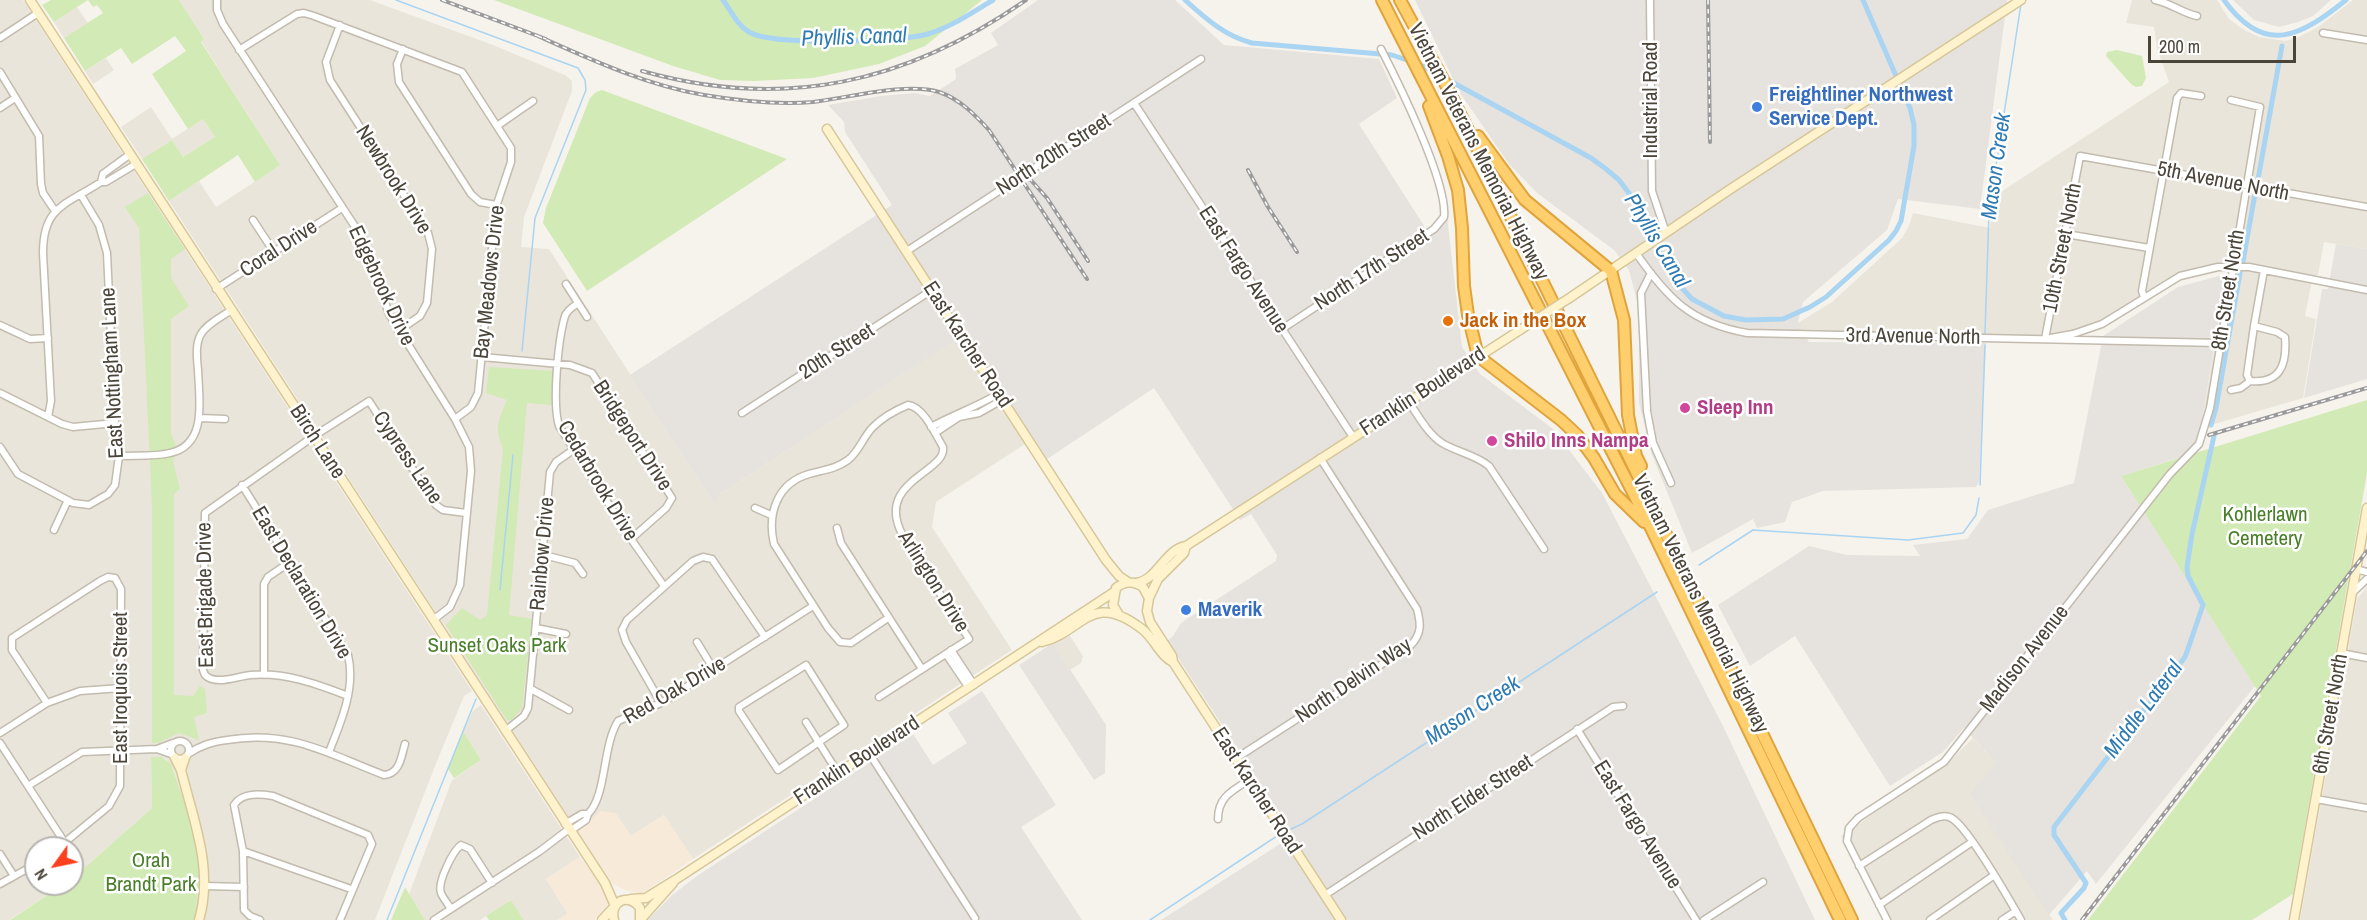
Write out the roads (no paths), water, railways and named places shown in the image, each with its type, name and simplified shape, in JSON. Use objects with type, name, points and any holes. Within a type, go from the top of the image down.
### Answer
[{"type":"highway","points":[[1382,0],[1417,74],[1448,156],[1458,190],[1464,286],[1478,356],[1540,403],[1577,435],[1594,458],[1615,494],[1651,528]]},
{"type":"highway","name":"Vietnam Veterans Memorial Highway","points":[[1400,0],[1446,85],[1693,587],[1852,920]]},
{"type":"highway","name":"Vietnam Veterans Memorial Highway","points":[[1417,74],[1651,528],[1840,920]]},
{"type":"highway","points":[[1446,85],[1478,137],[1524,200],[1611,271],[1624,320],[1626,396],[1636,456],[1693,587]]},
{"type":"main road","name":"Birch Lane","points":[[30,0],[230,311],[605,883],[614,907]]},
{"type":"main road","name":"Franklin Boulevard","points":[[1132,583],[1146,580],[1178,548],[1186,546],[1611,271],[2019,0]]},
{"type":"main road","name":"East Karcher Road","points":[[827,129],[1106,560]]},
{"type":"main road","name":"6th Street North","points":[[2294,920],[2367,508]]},
{"type":"main road","name":"Franklin Boulevard","points":[[1149,598],[1158,579],[1184,554],[1186,546]]},
{"type":"main road","points":[[1106,560],[1119,576],[1146,590],[1149,598],[1150,622],[1172,656],[1173,662]]},
{"type":"main road","points":[[1106,560],[1115,580],[1113,605],[1123,617],[1148,634],[1167,659],[1173,662]]},
{"type":"main road","points":[[1115,590],[1132,583]]},
{"type":"main road","name":"Franklin Boulevard","points":[[614,907],[621,900],[646,898],[660,887],[675,880],[1039,643],[1060,626],[1115,590]]},
{"type":"main road","points":[[1123,617],[1141,617],[1148,611]]},
{"type":"main road","name":"Franklin Boulevard","points":[[1039,643],[1049,640],[1095,614],[1110,613],[1123,617]]},
{"type":"main road","name":"East Karcher Road","points":[[1173,662],[1341,920]]},
{"type":"main road","points":[[173,756],[181,770],[199,836],[203,861],[204,886],[199,920]]},
{"type":"main road","points":[[181,770],[187,756]]},
{"type":"main road","name":"Franklin Boulevard","points":[[640,920],[675,880]]},
{"type":"main road","name":"Birch Lane","points":[[605,883],[630,899]]},
{"type":"main road","points":[[630,899],[640,908],[640,920]]},
{"type":"main road","points":[[602,920],[614,907]]},
{"type":"main road","points":[[614,907],[614,920]]},
{"type":"street","name":"Edgebrook Drive","points":[[218,0],[218,15],[239,50],[365,242],[383,298],[398,331],[455,419],[469,447],[471,471],[460,585],[450,606],[433,620]]},
{"type":"street","name":"Industrial Road","points":[[1650,0],[1652,191],[1658,238]]},
{"type":"street","points":[[2155,0],[2172,4],[2184,13],[2197,16]]},
{"type":"street","points":[[0,38],[38,13]]},
{"type":"street","name":"Bay Meadows Drive","points":[[239,50],[297,14],[314,15],[462,72],[497,126],[512,153],[509,169],[496,205],[476,400],[471,407],[455,419]]},
{"type":"street","name":"Newbrook Drive","points":[[340,25],[326,62],[330,80],[428,233],[432,249],[425,311],[398,331]]},
{"type":"street","points":[[2323,33],[2367,40]]},
{"type":"street","points":[[403,48],[397,64],[399,82],[471,194],[480,202],[496,205]]},
{"type":"street","name":"North 17th Street","points":[[1282,329],[1439,226],[1444,212],[1438,179],[1381,49]]},
{"type":"street","name":"North 20th Street","points":[[907,251],[1201,59]]},
{"type":"street","points":[[0,72],[39,136],[41,184],[43,193],[55,211]]},
{"type":"street","points":[[2144,297],[2142,291],[2149,248],[2177,98],[2181,93],[2200,96]]},
{"type":"street","points":[[0,108],[15,98]]},
{"type":"street","name":"8th Street North","points":[[2179,465],[2199,444],[2210,408],[2260,106],[2231,100]]},
{"type":"street","points":[[497,126],[533,101]]},
{"type":"street","name":"East Fargo Avenue","points":[[1134,103],[1353,437]]},
{"type":"street","points":[[101,182],[103,174],[129,155]]},
{"type":"street","name":"5th Avenue North","points":[[2080,156],[2367,207]]},
{"type":"street","name":"10th Street North","points":[[2045,339],[2080,156]]},
{"type":"street","points":[[48,417],[51,401],[44,234],[46,223],[55,211],[101,182],[106,182],[136,164]]},
{"type":"street","name":"East Nottingham Lane","points":[[0,447],[18,474],[68,500],[89,505],[108,494],[115,485],[119,456],[115,423],[107,253],[99,225],[81,195]]},
{"type":"street","name":"Coral Drive","points":[[216,289],[342,208]]},
{"type":"street","points":[[253,220],[274,252]]},
{"type":"street","points":[[2066,234],[2149,248]]},
{"type":"street","name":"3rd Avenue North","points":[[1636,253],[1679,305],[1700,319],[1720,327],[1748,333],[2220,343]]},
{"type":"street","points":[[2045,339],[2073,334],[2102,324],[2115,318],[2144,297],[2188,273],[2218,267],[2232,266],[2264,270],[2367,290]]},
{"type":"street","points":[[2250,381],[2247,375],[2247,360],[2264,270]]},
{"type":"street","points":[[1651,273],[1641,293],[1647,411],[1653,443],[1671,483]]},
{"type":"street","points":[[566,284],[587,316]]},
{"type":"street","name":"20th Street","points":[[742,413],[932,290]]},
{"type":"street","name":"Cedarbrook Drive","points":[[578,303],[566,314],[559,363],[556,419],[573,450],[664,586]]},
{"type":"street","points":[[119,456],[169,454],[178,451],[193,438],[200,418],[197,356],[200,337],[208,326],[230,311]]},
{"type":"street","points":[[0,325],[30,339],[48,338]]},
{"type":"street","points":[[2231,390],[2241,388],[2250,381],[2270,380],[2280,372],[2287,354],[2285,337],[2277,332],[2254,326]]},
{"type":"street","name":"Bridgeport Drive","points":[[482,357],[559,363],[592,373],[672,498],[671,502],[631,539]]},
{"type":"street","points":[[0,402],[2,394],[73,427],[115,423]]},
{"type":"street","points":[[888,618],[851,643],[843,644],[835,638],[774,544],[771,533],[771,515],[774,505],[785,489],[802,477],[833,469],[847,461],[872,428],[902,407],[914,406],[933,430],[956,413],[1000,397]]},
{"type":"street","name":"Cypress Lane","points":[[205,513],[242,485],[369,401],[436,505],[443,510],[466,513]]},
{"type":"street","points":[[1408,401],[1435,438],[1479,459],[1493,470],[1544,549]]},
{"type":"street","points":[[200,418],[225,419]]},
{"type":"street","name":"Arlington Drive","points":[[879,697],[969,639],[903,536],[895,519],[897,504],[909,484],[942,456],[943,447],[933,430]]},
{"type":"street","name":"Rainbow Drive","points":[[505,731],[524,716],[528,708],[550,472],[556,462],[573,450]]},
{"type":"street","name":"North Delvin Way","points":[[1235,759],[1410,646],[1418,639],[1421,630],[1417,609],[1320,458]]},
{"type":"street","name":"Madison Avenue","points":[[1859,866],[1847,841],[1848,828],[1857,818],[1944,762],[2179,465]]},
{"type":"street","name":"East Declaration Drive","points":[[242,485],[348,655],[351,675],[348,696],[329,752]]},
{"type":"street","points":[[54,530],[68,500]]},
{"type":"street","points":[[755,508],[771,515]]},
{"type":"street","name":"East Brigade Drive","points":[[205,513],[204,670],[208,678],[216,681],[264,675]]},
{"type":"street","points":[[837,528],[841,543],[922,669]]},
{"type":"street","points":[[544,555],[575,563],[583,574]]},
{"type":"street","points":[[661,704],[626,642],[622,630],[627,620],[693,561],[703,557],[712,559],[765,637]]},
{"type":"street","points":[[290,562],[268,577],[264,584],[264,675],[294,678],[348,696]]},
{"type":"street","points":[[2356,569],[2367,572]]},
{"type":"street","name":"East Iroquois Street","points":[[47,704],[12,650],[10,643],[12,638],[100,581],[108,577],[115,578],[121,589],[120,786],[109,806],[73,836]]},
{"type":"street","points":[[2352,592],[2367,579]]},
{"type":"street","name":"Red Oak Drive","points":[[435,920],[492,883],[568,828],[586,820],[596,802],[610,740],[618,721],[661,704],[813,606]]},
{"type":"street","points":[[536,628],[566,634]]},
{"type":"street","points":[[697,642],[714,670]]},
{"type":"street","name":"Arlington Drive","points":[[949,652],[972,687]]},
{"type":"street","points":[[2341,653],[2367,657]]},
{"type":"street","points":[[806,665],[844,725],[820,743],[778,770],[738,711],[739,707],[806,665]]},
{"type":"street","points":[[0,733],[47,704],[80,691],[122,688]]},
{"type":"street","points":[[531,689],[569,710]]},
{"type":"street","name":"North Elder Street","points":[[1325,896],[1577,729],[1613,707],[1623,706]]},
{"type":"street","points":[[806,722],[838,773]]},
{"type":"street","name":"East Fargo Avenue","points":[[1577,729],[1696,920]]},
{"type":"street","points":[[28,786],[82,752],[157,749],[178,741],[202,745],[263,735],[329,752],[384,776],[396,770],[405,744]]},
{"type":"street","points":[[184,742],[188,746],[187,756]]},
{"type":"street","points":[[0,743],[60,836]]},
{"type":"street","points":[[173,743],[171,748],[173,756]]},
{"type":"street","points":[[157,749],[173,756],[187,756],[202,745]]},
{"type":"street","points":[[868,753],[975,918]]},
{"type":"street","points":[[1218,819],[1218,809],[1226,795],[1249,780]]},
{"type":"street","points":[[260,920],[250,916],[244,910],[243,851],[234,809],[235,802],[243,797],[260,794],[273,796],[371,838],[372,844],[351,889],[340,920]]},
{"type":"street","points":[[2316,799],[2367,808]]},
{"type":"street","points":[[1887,920],[1859,866],[1931,820],[1942,816],[1952,818],[1972,842],[2021,920]]},
{"type":"street","points":[[1879,905],[1972,842]]},
{"type":"street","points":[[451,909],[441,893],[440,886],[454,850],[461,845],[470,849],[492,883]]},
{"type":"street","points":[[243,851],[351,889]]},
{"type":"street","points":[[0,854],[14,876]]},
{"type":"street","points":[[0,884],[24,871]]},
{"type":"street","points":[[1930,920],[1993,876]]},
{"type":"street","points":[[1704,920],[1762,882]]},
{"type":"street","points":[[204,886],[244,888]]},
{"type":"street","points":[[2002,920],[2016,911]]},
{"type":"waterway","points":[[396,0],[578,68],[585,80],[586,90],[535,218],[522,351]]},
{"type":"waterway","name":"Phyllis Canal","points":[[723,0],[738,22],[749,32],[762,36],[808,41],[865,41],[928,34],[953,24],[993,0]]},
{"type":"waterway","name":"Phyllis Canal","points":[[1185,0],[1224,31],[1252,43],[1392,55],[1419,64],[1591,158],[1619,180],[1641,209],[1660,253],[1682,288],[1692,299],[1724,316],[1746,320],[1783,319],[1826,297],[1889,240],[1901,221],[1914,146],[1914,125],[1910,108],[1863,0]]},
{"type":"waterway","name":"Phyllis Canal","points":[[2224,0],[2239,18],[2254,29],[2269,35],[2284,35],[2298,31],[2330,13],[2346,0]]},
{"type":"waterway","name":"Mason Creek","points":[[1985,333],[1989,211],[2021,4]]},
{"type":"waterway","name":"Middle Lateral","points":[[2257,185],[2282,46]]},
{"type":"waterway","name":"Middle Lateral","points":[[2243,261],[2255,194]]},
{"type":"waterway","name":"Middle Lateral","points":[[2211,425],[2240,273]]},
{"type":"waterway","name":"Mason Creek","points":[[1980,485],[1985,345]]},
{"type":"waterway","name":"Middle Lateral","points":[[2065,920],[2061,913],[2086,883],[2054,835],[2054,827],[2185,657],[2203,605],[2188,576],[2187,567],[2214,436]]},
{"type":"waterway","points":[[500,590],[513,455]]},
{"type":"waterway","name":"Mason Creek","points":[[1699,565],[1753,530],[1908,540],[1963,533],[1976,515],[1979,498]]},
{"type":"waterway","name":"Mason Creek","points":[[1289,830],[1302,824],[1657,592]]},
{"type":"waterway","points":[[387,920],[476,699]]},
{"type":"waterway","name":"Mason Creek","points":[[1150,920],[1277,836]]},
{"type":"railway","points":[[442,0],[546,39]]},
{"type":"railway","points":[[642,71],[695,83],[745,88],[795,88],[843,82],[889,69],[935,52],[981,29],[1026,0]]},
{"type":"railway","points":[[1708,0],[1710,142]]},
{"type":"railway","points":[[538,36],[640,78],[682,91],[718,97],[758,102],[799,103],[910,89],[926,89],[947,95],[967,108],[989,130],[1087,279]]},
{"type":"railway","points":[[1248,170],[1268,207],[1297,252]]},
{"type":"railway","points":[[1029,178],[1047,198],[1088,261]]},
{"type":"railway","points":[[2209,435],[2367,388]]},
{"type":"railway","points":[[2082,920],[2367,551]]},
{"type":"place","name":"Freightliner Northwest Service Dept.","points":[[1757,107]]},
{"type":"place","name":"Jack in the Box","points":[[1448,321]]},
{"type":"place","name":"Sleep Inn","points":[[1685,408]]},
{"type":"place","name":"Shilo Inns Nampa","points":[[1492,441]]},
{"type":"place","name":"Maverik","points":[[1186,610]]},
{"type":"park label","name":"Kohlerlawn Cemetery","points":[[2265,527]]},
{"type":"park label","name":"Sunset Oaks Park","points":[[497,646]]},
{"type":"park label","name":"Orah Brandt Park","points":[[151,873]]}]
